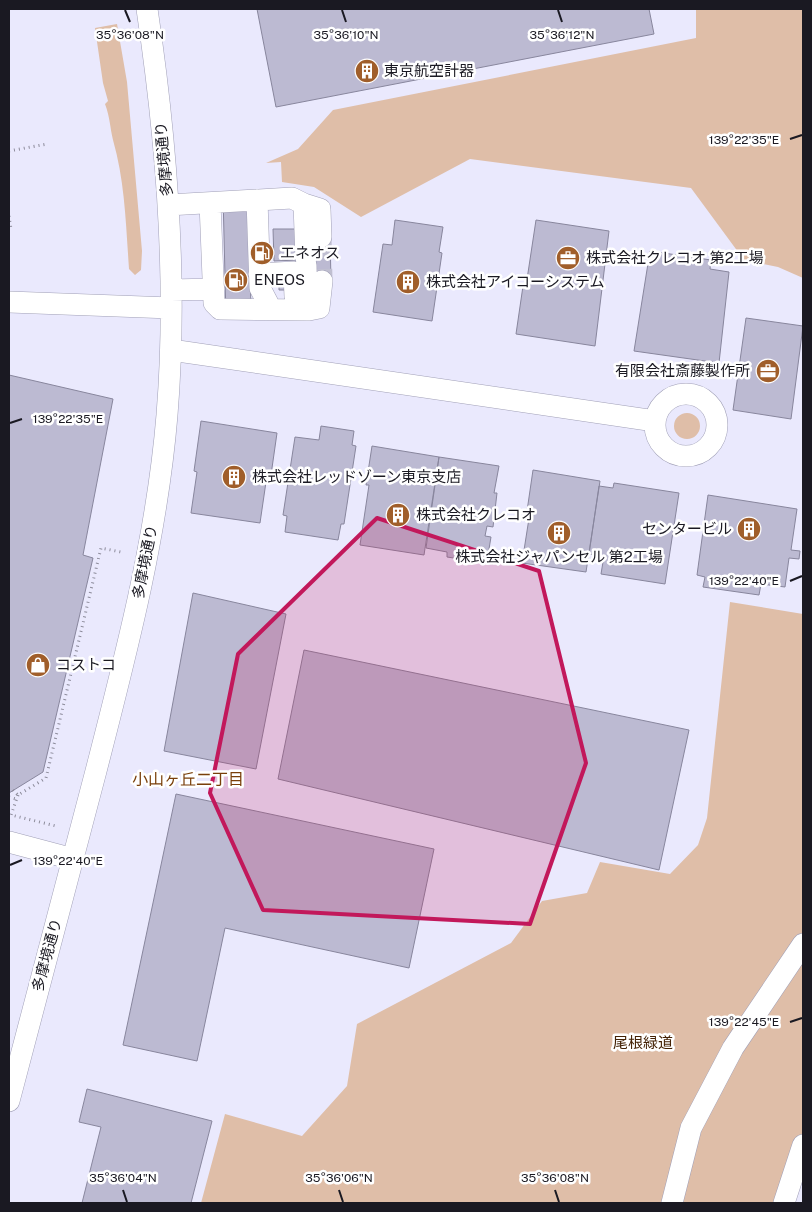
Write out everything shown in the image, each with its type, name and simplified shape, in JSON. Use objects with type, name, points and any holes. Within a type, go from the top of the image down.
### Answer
[{"type":"street","name":"多摩境通り","points":[[9,1101],[132,634],[150,541],[167,419],[171,350],[168,205],[156,70],[148,9]]},
{"type":"street","points":[[168,205],[257,200],[298,201],[320,209],[321,236]]},
{"type":"street","points":[[257,200],[260,288],[269,304]]},
{"type":"street","points":[[298,201],[306,262],[307,310]]},
{"type":"street","points":[[210,203],[214,303],[220,309],[269,304],[295,299],[294,272],[259,274]]},
{"type":"street","points":[[269,304],[307,310],[319,308],[322,281]]},
{"type":"street","points":[[9,302],[171,299],[214,288]]},
{"type":"street","points":[[171,350],[655,421]]},
{"type":"street","points":[[9,842],[73,859]]},
{"type":"street","points":[[672,1203],[692,1128],[733,1048],[803,944]]},
{"type":"street","points":[[784,1203],[803,1145]]},
{"type":"path","points":[[9,152],[47,144]]},
{"type":"path","points":[[9,216],[11,229]]},
{"type":"path","points":[[9,797],[17,797],[46,778],[101,548],[121,552]]},
{"type":"path","points":[[13,790],[17,797],[11,815],[56,826]]},
{"type":"highlighted area","points":[[377,518],[539,571],[586,763],[530,924],[263,910],[210,793],[238,654]]},
{"type":"green space","points":[[696,9],[803,9],[803,278],[778,267],[744,260],[691,188],[470,159],[361,217],[314,187],[282,182],[281,162],[266,163],[298,149],[333,110],[696,38]]},
{"type":"green space","points":[[117,24],[127,82],[142,251],[141,270],[135,275],[129,269],[123,188],[105,104],[108,101],[103,83],[95,28]]},
{"type":"green space","points":[[687,413],[696,417],[700,426],[696,435],[687,439],[678,435],[674,426],[678,417]]},
{"type":"green space","name":"尾根緑道","points":[[730,602],[803,614],[803,1135],[780,1203],[201,1203],[225,1114],[302,1136],[347,1086],[357,1024],[511,943],[542,901],[587,893],[600,862],[670,874],[698,845],[707,818]]},
{"type":"building","name":"東京航空計器","points":[[257,9],[649,9],[654,34],[276,107]]},
{"type":"building","points":[[223,195],[249,195],[251,317],[226,317]]},
{"type":"building","name":"株式会社アイコーシステム","points":[[395,220],[443,227],[439,252],[442,253],[432,321],[373,312],[383,244],[392,245]]},
{"type":"building","name":"株式会社クレコオ 第2工場","points":[[536,220],[609,231],[595,346],[516,334],[523,286],[526,286]]},
{"type":"building","points":[[273,229],[298,229],[298,260],[274,261]]},
{"type":"building","points":[[330,236],[331,281],[314,281],[313,237]]},
{"type":"building","points":[[650,251],[711,260],[710,269],[729,272],[719,363],[634,351]]},
{"type":"building","points":[[279,277],[291,290],[279,290]]},
{"type":"building","name":"有限会社斎藤製作所","points":[[746,318],[803,326],[791,419],[733,410]]},
{"type":"building","name":"コストコ","points":[[9,375],[113,399],[83,555],[93,558],[43,772],[9,793]]},
{"type":"building","name":"株式会社レッドゾーン東京支店","points":[[201,421],[277,433],[270,482],[266,482],[260,523],[191,513],[197,472],[194,471]]},
{"type":"building","points":[[321,426],[354,431],[352,445],[356,446],[344,524],[341,524],[338,540],[285,532],[287,516],[283,515],[295,437],[319,440]]},
{"type":"building","name":"株式会社クレコオ","points":[[372,446],[439,457],[424,555],[360,545],[369,485],[366,485]]},
{"type":"building","points":[[439,457],[499,466],[494,493],[497,493],[493,527],[487,526],[485,536],[491,537],[488,555],[494,556],[493,564],[447,557],[447,552],[426,548]]},
{"type":"building","name":"株式会社ジャパンセル 第2工場","points":[[533,470],[600,481],[586,572],[522,563],[530,512],[527,511]]},
{"type":"building","points":[[614,483],[679,493],[665,584],[601,574],[604,556],[589,554],[599,486],[613,488]]},
{"type":"building","name":"センタービル","points":[[708,495],[797,509],[791,550],[800,551],[799,559],[789,558],[785,587],[761,584],[759,595],[703,587],[705,577],[697,575]]},
{"type":"building","points":[[193,593],[286,614],[256,769],[164,751]]},
{"type":"building","points":[[304,650],[689,730],[659,870],[278,779]]},
{"type":"building","points":[[176,794],[434,849],[409,968],[225,928],[197,1061],[123,1045]]},
{"type":"building","points":[[87,1089],[212,1121],[191,1203],[82,1203],[101,1127],[79,1122]]},
{"type":"tunnel","points":[[321,237],[322,281]]},
{"type":"place","name":"東京航空計器","points":[[367,71]]},
{"type":"place","name":"エネオス","points":[[262,253]]},
{"type":"place","name":"株式会社クレコオ 第2工場","points":[[568,258]]},
{"type":"place","name":"ENEOS","points":[[236,280]]},
{"type":"place","name":"株式会社アイコーシステム","points":[[408,282]]},
{"type":"place","name":"有限会社斎藤製作所","points":[[768,371]]},
{"type":"place","name":"株式会社レッドゾーン東京支店","points":[[234,477]]},
{"type":"place","name":"株式会社クレコオ","points":[[398,515]]},
{"type":"place","name":"センタービル","points":[[749,529]]},
{"type":"place","name":"株式会社ジャパンセル 第2工場","points":[[559,533]]},
{"type":"place","name":"コストコ","points":[[38,665]]},
{"type":"district","name":"小山ヶ丘二丁目","points":[[188,779]]}]
